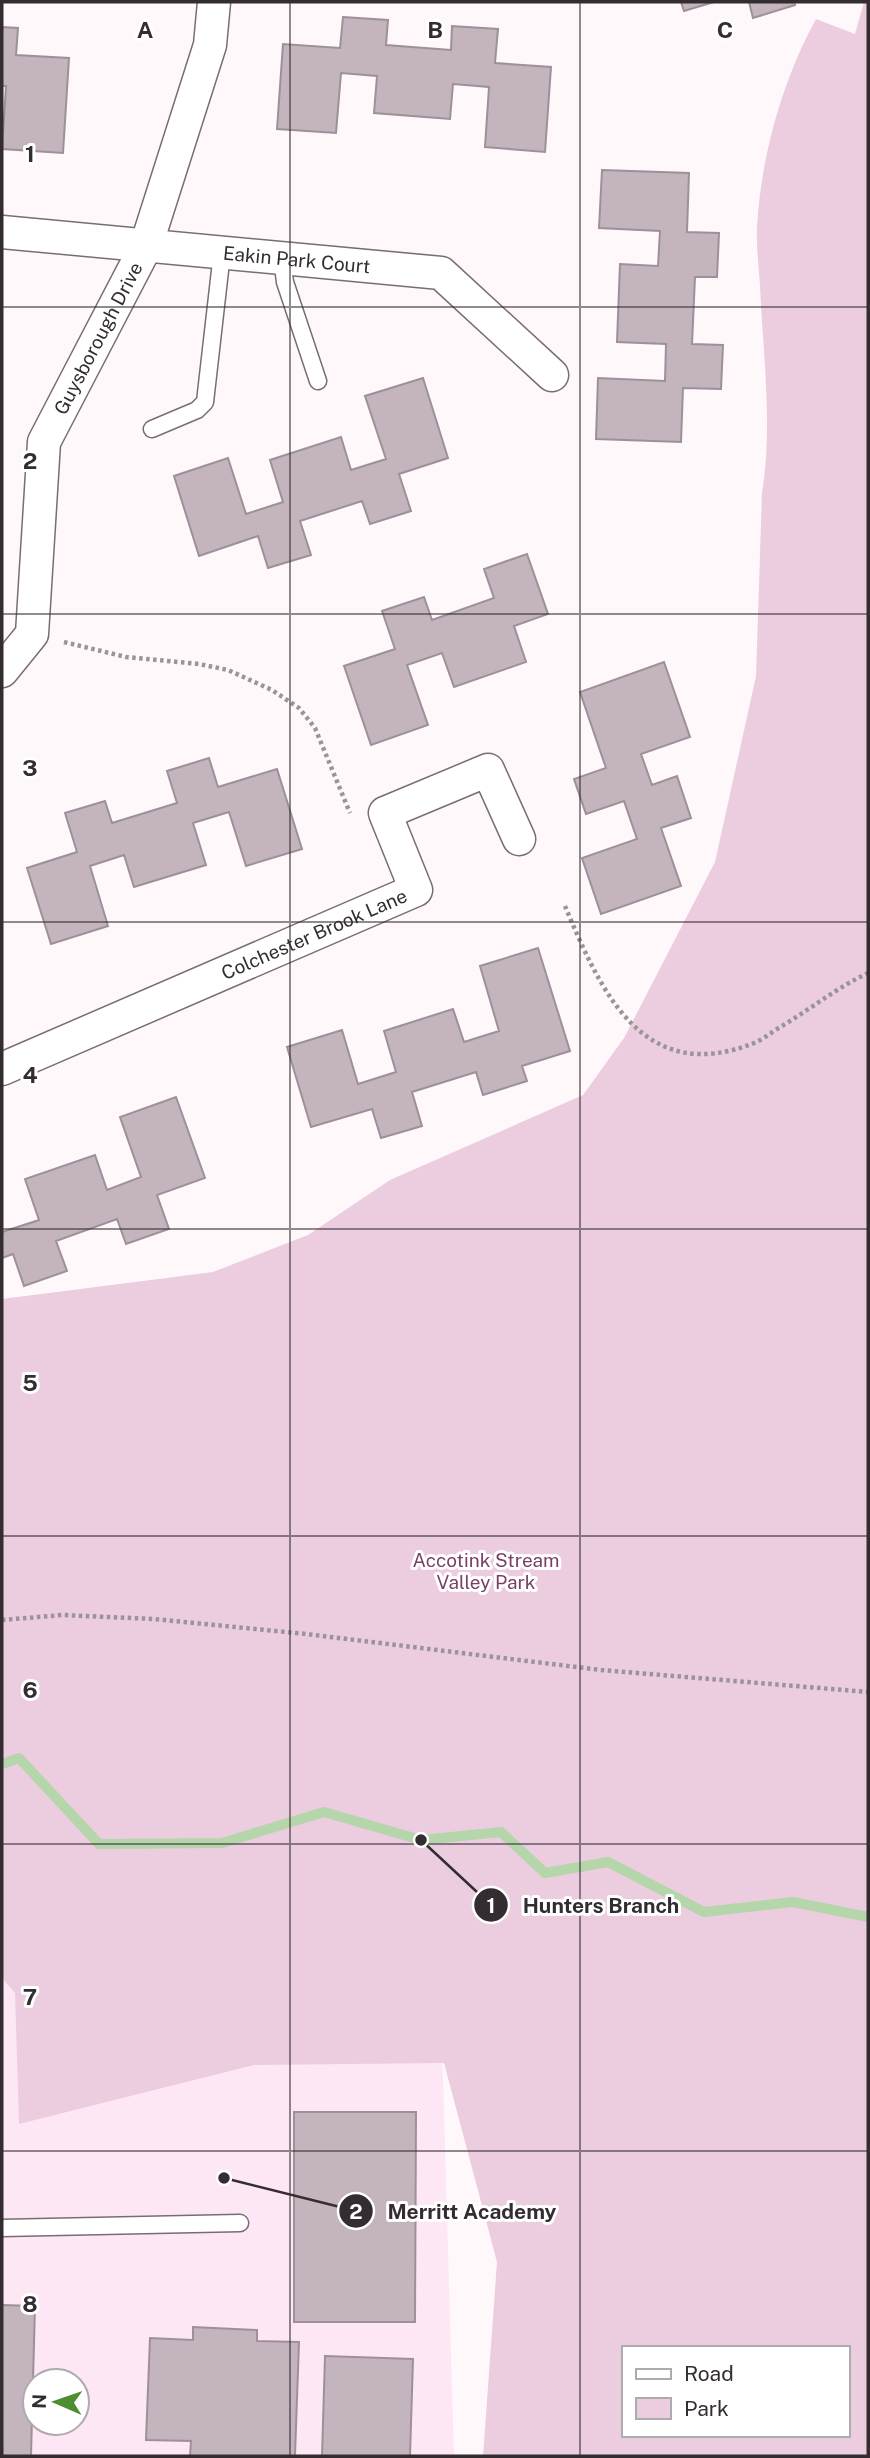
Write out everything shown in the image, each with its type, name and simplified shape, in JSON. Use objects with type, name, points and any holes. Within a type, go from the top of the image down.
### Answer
[{"type":"street","name":"Guysborough Drive","points":[[32,634],[44,443],[146,246],[210,45],[214,2]]},
{"type":"street","name":"Eakin Park Court","points":[[2,232],[441,273],[552,375]]},
{"type":"street","points":[[2,671],[32,634]]},
{"type":"street","name":"Colchester Brook Lane","points":[[2,1069],[416,890],[385,813],[488,770],[519,839]]},
{"type":"lane","points":[[152,429],[197,410],[205,402],[222,253]]},
{"type":"lane","points":[[282,258],[285,282],[318,381]]},
{"type":"lane","points":[[2,2228],[240,2224]]},
{"type":"path","points":[[32,634],[126,657],[200,664],[228,670],[272,690],[299,708],[316,728],[351,815]]},
{"type":"path","points":[[565,906],[602,984],[622,1015],[643,1036],[660,1046],[704,1056],[754,1043],[798,1017],[845,984],[868,973]]},
{"type":"path","points":[[2,1620],[62,1615],[154,1619],[306,1634],[601,1670],[868,1692]]},
{"type":"shaded area","points":[[2,1929],[440,1974],[454,2456],[2,2456]]},
{"type":"green space","name":"Accotink Stream Valley Park","points":[[864,2],[868,2],[868,2456],[483,2456],[497,2262],[444,2063],[254,2065],[19,2124],[15,1993],[2,1978],[2,1299],[213,1272],[308,1235],[390,1180],[583,1095],[624,1038],[715,862],[756,676],[762,493],[767,442],[757,234],[759,201],[768,147],[783,94],[816,19],[855,34]]},
{"type":"building","points":[[681,2],[714,2],[684,11]]},
{"type":"building","points":[[749,2],[794,2],[795,5],[753,18]]},
{"type":"building","points":[[343,17],[388,20],[386,45],[451,50],[452,26],[498,29],[495,63],[551,67],[545,152],[485,147],[489,87],[453,84],[450,119],[374,113],[377,76],[341,73],[336,133],[277,129],[283,44],[340,48]]},
{"type":"building","points":[[2,27],[18,28],[16,55],[69,58],[63,153],[2,149],[6,86],[2,86]]},
{"type":"building","points":[[602,170],[689,173],[687,232],[719,233],[717,277],[695,277],[692,344],[723,345],[721,389],[683,388],[681,442],[596,439],[598,378],[665,381],[666,344],[617,342],[620,264],[658,266],[660,231],[599,228]]},
{"type":"building","points":[[423,378],[448,458],[399,474],[411,511],[370,524],[362,501],[300,521],[311,555],[268,568],[258,536],[199,556],[174,476],[228,458],[246,514],[283,502],[270,460],[341,437],[351,470],[386,459],[365,396]]},
{"type":"building","points":[[527,554],[548,614],[514,626],[526,662],[454,687],[442,653],[407,665],[428,725],[371,745],[344,666],[395,649],[382,611],[424,597],[432,620],[494,598],[484,569]]},
{"type":"building","points":[[664,662],[690,737],[641,754],[652,785],[677,776],[691,818],[661,828],[681,886],[601,914],[582,858],[637,839],[624,801],[586,814],[574,779],[606,768],[580,692]]},
{"type":"building","points":[[209,758],[218,787],[277,769],[302,849],[246,866],[229,812],[193,823],[206,865],[134,887],[124,855],[90,866],[108,926],[51,944],[27,868],[77,852],[65,813],[105,801],[112,823],[177,803],[167,771]]},
{"type":"building","points":[[538,948],[570,1051],[522,1066],[527,1081],[483,1095],[476,1072],[412,1092],[422,1126],[381,1138],[372,1109],[311,1127],[287,1047],[342,1030],[358,1084],[396,1072],[384,1031],[453,1009],[464,1042],[499,1031],[480,966]]},
{"type":"building","points":[[176,1097],[205,1178],[157,1195],[169,1229],[126,1244],[117,1219],[56,1241],[67,1271],[24,1286],[13,1254],[2,1258],[2,1232],[39,1220],[25,1179],[95,1155],[107,1190],[141,1177],[120,1117]]},
{"type":"building","points":[[294,2112],[416,2112],[415,2322],[294,2322]]},
{"type":"building","points":[[2,2305],[35,2306],[33,2367],[21,2367],[21,2437],[32,2437],[31,2456],[2,2456]]},
{"type":"building","points":[[193,2327],[257,2330],[257,2341],[299,2342],[295,2456],[190,2456],[191,2441],[146,2440],[150,2338],[193,2340]]},
{"type":"building","points":[[325,2356],[413,2359],[410,2456],[322,2456]]},
{"type":"waterway","points":[[2,1764],[19,1758],[99,1844],[222,1843],[324,1812],[421,1840],[501,1832],[545,1873],[608,1862],[704,1912],[793,1902],[868,1917]]},
{"type":"place","name":"Hunters Branch","points":[[421,1840]]},
{"type":"place","name":"Merritt Academy","points":[[224,2178]]}]
